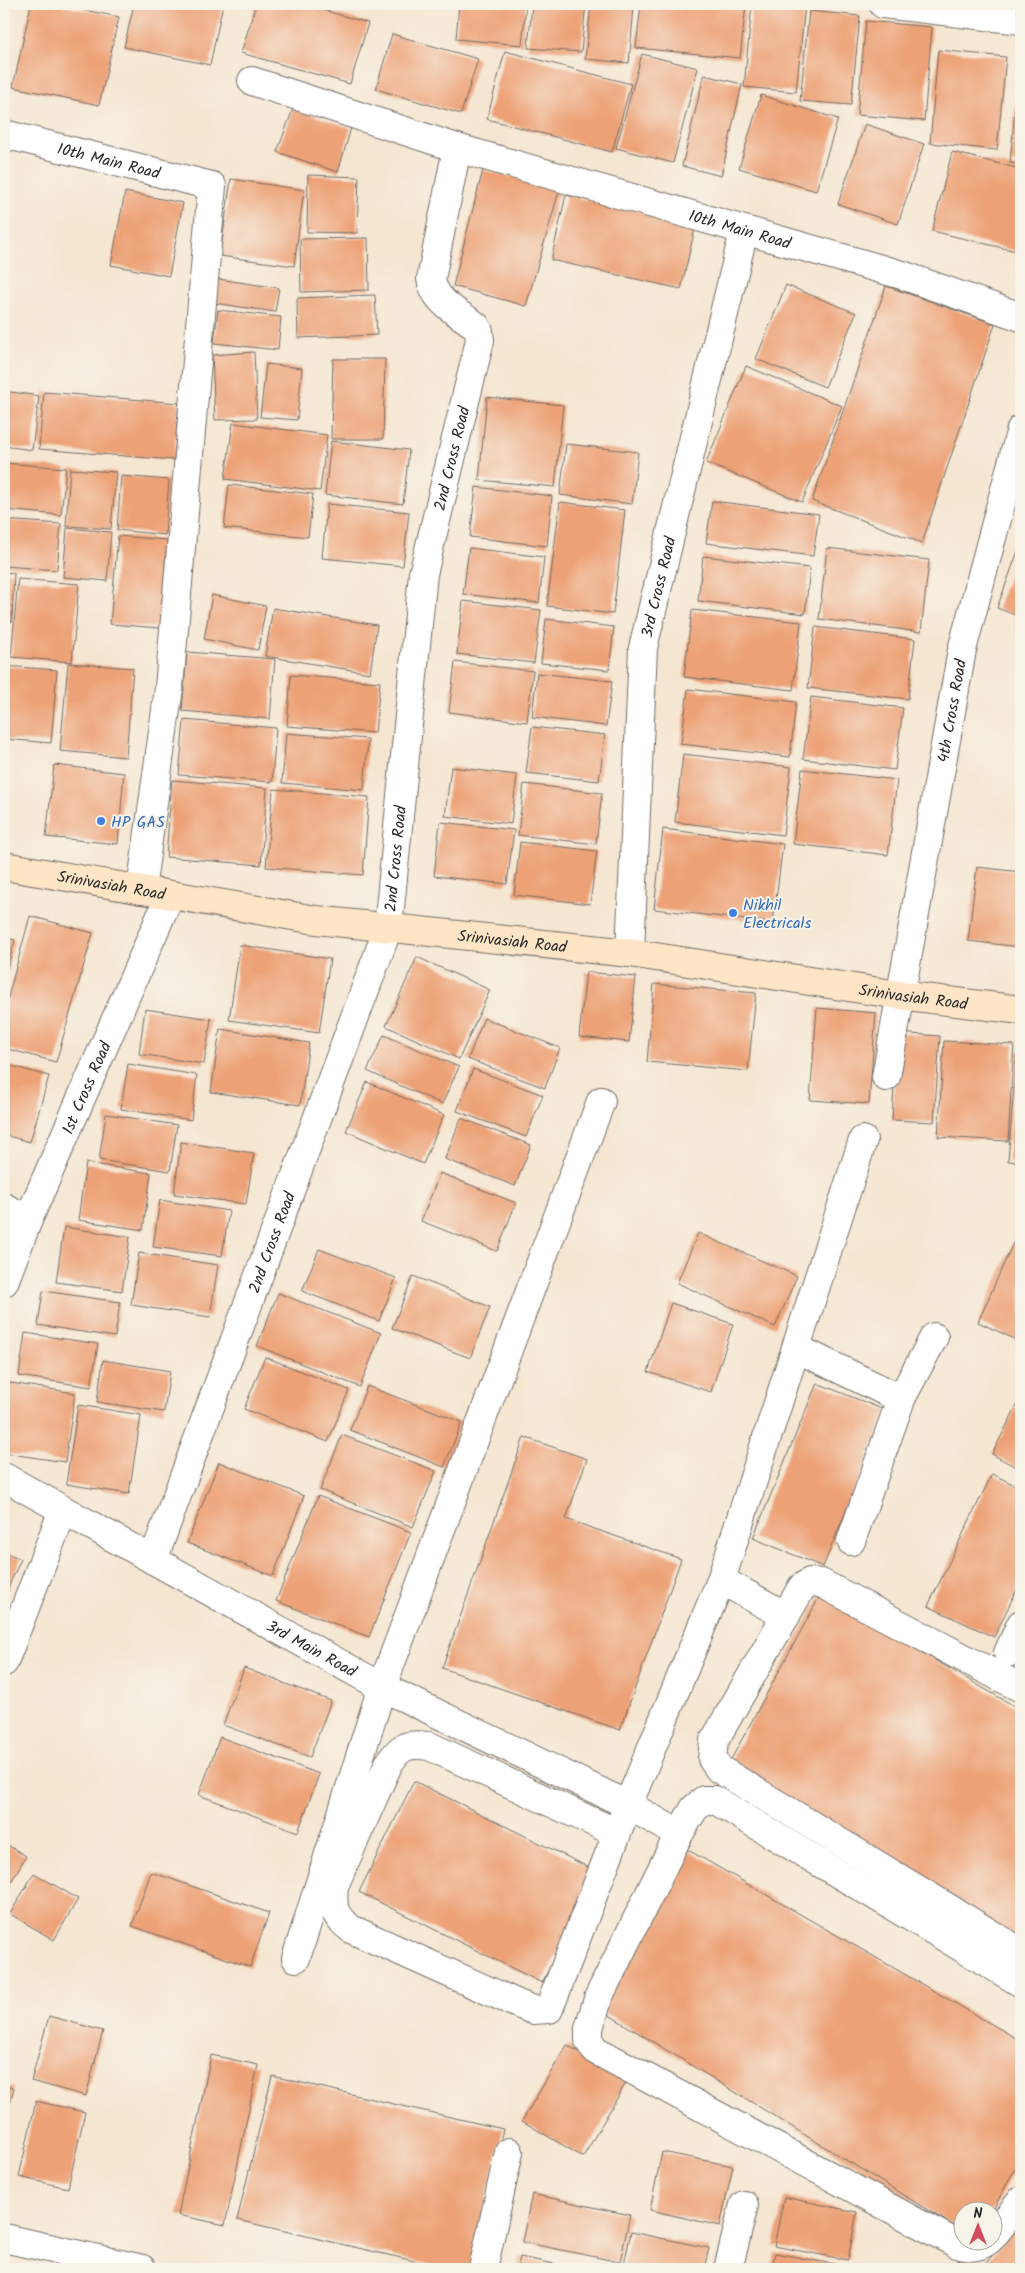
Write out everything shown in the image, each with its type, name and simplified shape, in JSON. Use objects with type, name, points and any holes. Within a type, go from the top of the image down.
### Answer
[{"type":"street","points":[[884,4],[1021,20]]},
{"type":"street","name":"10th Main Road","points":[[252,81],[457,148],[902,275],[1021,317]]},
{"type":"street","name":"10th Main Road","points":[[4,134],[212,186],[169,688],[141,890]]},
{"type":"street","name":"2nd Cross Road","points":[[153,1560],[388,928],[423,574],[480,340],[479,331],[476,326],[439,299],[432,290],[431,279],[457,148]]},
{"type":"street","name":"3rd Cross Road","points":[[630,953],[644,648],[744,231]]},
{"type":"street","name":"4th Cross Road","points":[[886,1077],[899,995],[962,650],[1021,429]]},
{"type":"street","name":"Srinivasiah Road","points":[[4,866],[316,920],[630,953],[899,995],[1021,1010]]},
{"type":"street","name":"1st Cross Road","points":[[4,1282],[28,1220],[170,895]]},
{"type":"street","points":[[296,1958],[382,1687],[601,1101]]},
{"type":"street","points":[[617,1833],[429,1746],[412,1744],[402,1748],[388,1765],[334,1886],[332,1905],[340,1921],[351,1929],[518,2004],[533,2010],[549,2009],[628,1805],[721,1580],[863,1140]]},
{"type":"street","points":[[4,1206],[28,1220]]},
{"type":"street","points":[[851,1541],[901,1399],[934,1337]]},
{"type":"street","points":[[796,1348],[901,1399]]},
{"type":"street","name":"3rd Main Road","points":[[4,1477],[382,1687],[628,1805],[679,1834]]},
{"type":"street","points":[[4,1662],[64,1510]]},
{"type":"street","points":[[721,1580],[786,1616]]},
{"type":"street","points":[[1021,1688],[821,1582],[810,1582],[802,1587],[714,1740],[712,1759],[719,1769],[1021,1952]]},
{"type":"street","points":[[1008,1653],[1021,1624]]},
{"type":"street","points":[[952,2241],[595,2050],[589,2041],[589,2028],[599,1996],[679,1834],[694,1809],[704,1800],[715,1800],[1021,1982]]},
{"type":"street","points":[[483,2269],[510,2152]]},
{"type":"street","points":[[1002,2225],[1021,2201]]},
{"type":"street","points":[[728,2269],[744,2205]]},
{"type":"street","points":[[4,2238],[142,2269]]},
{"type":"building","points":[[31,4],[54,4],[119,17],[99,105],[13,87]]},
{"type":"building","points":[[134,4],[223,4],[210,65],[124,47]]},
{"type":"building","points":[[256,4],[302,4],[368,23],[350,84],[241,53]]},
{"type":"building","points":[[459,4],[526,4],[522,45],[456,39]]},
{"type":"building","points":[[532,4],[586,4],[581,52],[528,48]]},
{"type":"building","points":[[591,4],[634,7],[629,63],[585,59]]},
{"type":"building","points":[[641,4],[746,4],[740,58],[636,48]]},
{"type":"building","points":[[752,4],[805,5],[796,92],[744,87]]},
{"type":"building","points":[[809,11],[860,16],[851,105],[800,101]]},
{"type":"building","points":[[866,21],[932,27],[924,121],[857,115]]},
{"type":"building","points":[[392,34],[478,59],[461,114],[376,89]]},
{"type":"building","points":[[938,50],[1006,57],[997,150],[930,143]]},
{"type":"building","points":[[505,51],[631,84],[612,152],[487,119]]},
{"type":"building","points":[[1021,53],[1021,164],[1010,163]]},
{"type":"building","points":[[642,54],[698,68],[673,163],[616,148]]},
{"type":"building","points":[[704,75],[742,84],[721,176],[682,166]]},
{"type":"building","points":[[761,95],[838,119],[816,191],[739,168]]},
{"type":"building","points":[[293,109],[351,128],[338,172],[277,152]]},
{"type":"building","points":[[865,124],[924,144],[898,224],[838,204]]},
{"type":"building","points":[[952,152],[1021,169],[1020,252],[932,231]]},
{"type":"building","points":[[483,170],[560,188],[526,306],[453,286]]},
{"type":"building","points":[[308,175],[359,177],[357,233],[307,232]]},
{"type":"building","points":[[231,179],[304,190],[294,266],[220,256]]},
{"type":"building","points":[[125,192],[183,203],[169,276],[111,265]]},
{"type":"building","points":[[566,195],[696,224],[681,289],[551,260]]},
{"type":"building","points":[[368,238],[369,290],[301,292],[300,239]]},
{"type":"building","points":[[218,279],[279,288],[275,312],[214,303]]},
{"type":"building","points":[[786,285],[856,313],[825,387],[756,359]]},
{"type":"building","points":[[886,286],[995,324],[922,543],[812,501]]},
{"type":"building","points":[[375,295],[377,335],[298,338],[297,298]]},
{"type":"building","points":[[218,310],[281,317],[278,350],[214,343]]},
{"type":"building","points":[[254,352],[257,419],[215,420],[212,355]]},
{"type":"building","points":[[333,359],[385,359],[383,439],[331,439]]},
{"type":"building","points":[[266,364],[302,368],[297,420],[260,417]]},
{"type":"building","points":[[746,366],[842,406],[802,502],[706,463]]},
{"type":"building","points":[[4,391],[39,396],[32,450],[4,446]]},
{"type":"building","points":[[44,392],[179,403],[174,460],[39,449]]},
{"type":"building","points":[[487,397],[563,405],[555,487],[479,480]]},
{"type":"building","points":[[233,423],[327,435],[320,491],[225,479]]},
{"type":"building","points":[[331,441],[409,450],[403,504],[325,495]]},
{"type":"building","points":[[566,444],[638,452],[632,504],[560,495]]},
{"type":"building","points":[[4,463],[66,468],[61,515],[4,510]]},
{"type":"building","points":[[70,469],[116,472],[111,529],[66,526]]},
{"type":"building","points":[[121,476],[169,480],[165,535],[117,530]]},
{"type":"building","points":[[229,485],[313,494],[308,537],[224,528]]},
{"type":"building","points":[[476,487],[552,496],[547,546],[470,537]]},
{"type":"building","points":[[712,501],[819,514],[813,556],[706,543]]},
{"type":"building","points":[[560,502],[625,510],[613,614],[547,606]]},
{"type":"building","points":[[327,504],[409,512],[403,566],[322,558]]},
{"type":"building","points":[[4,520],[61,524],[57,570],[4,566]]},
{"type":"building","points":[[67,528],[111,532],[107,581],[63,577]]},
{"type":"building","points":[[118,536],[167,540],[160,628],[110,624]]},
{"type":"building","points":[[1021,543],[1021,617],[997,608]]},
{"type":"building","points":[[469,548],[544,557],[539,603],[463,594]]},
{"type":"building","points":[[827,548],[929,560],[921,632],[819,619]]},
{"type":"building","points":[[703,556],[810,568],[805,614],[698,601]]},
{"type":"building","points":[[4,572],[14,573],[12,622],[4,621]]},
{"type":"building","points":[[18,579],[79,584],[72,662],[11,657]]},
{"type":"building","points":[[212,595],[266,606],[258,650],[204,639]]},
{"type":"building","points":[[463,601],[541,610],[534,663],[457,654]]},
{"type":"building","points":[[273,608],[377,625],[370,673],[265,656]]},
{"type":"building","points":[[692,610],[801,622],[793,690],[684,677]]},
{"type":"building","points":[[546,619],[614,627],[609,670],[541,663]]},
{"type":"building","points":[[815,627],[915,639],[908,699],[808,688]]},
{"type":"building","points":[[187,652],[275,659],[270,719],[182,711]]},
{"type":"building","points":[[455,662],[533,671],[527,722],[449,712]]},
{"type":"building","points":[[68,663],[133,668],[126,757],[60,751]]},
{"type":"building","points":[[4,666],[57,670],[51,743],[4,739]]},
{"type":"building","points":[[537,673],[612,681],[606,726],[532,717]]},
{"type":"building","points":[[291,675],[380,682],[375,733],[287,726]]},
{"type":"building","points":[[688,689],[796,702],[790,757],[681,744]]},
{"type":"building","points":[[811,697],[903,708],[895,770],[803,759]]},
{"type":"building","points":[[184,720],[276,728],[272,782],[179,775]]},
{"type":"building","points":[[532,727],[605,735],[599,781],[526,773]]},
{"type":"building","points":[[286,733],[368,739],[364,790],[282,783]]},
{"type":"building","points":[[683,754],[791,767],[783,835],[675,822]]},
{"type":"building","points":[[54,765],[124,773],[118,844],[46,837]]},
{"type":"building","points":[[451,767],[517,775],[511,824],[445,816]]},
{"type":"building","points":[[802,769],[897,780],[888,855],[793,844]]},
{"type":"building","points":[[172,780],[267,788],[261,865],[166,857]]},
{"type":"building","points":[[524,784],[602,793],[596,844],[518,835]]},
{"type":"building","points":[[273,789],[369,797],[363,875],[266,867]]},
{"type":"building","points":[[440,822],[514,830],[507,884],[434,876]]},
{"type":"building","points":[[663,829],[783,844],[773,923],[654,909]]},
{"type":"building","points":[[520,842],[597,851],[590,904],[514,895]]},
{"type":"building","points":[[977,867],[1021,872],[1021,947],[968,941]]},
{"type":"building","points":[[30,916],[93,933],[56,1062],[4,1048],[4,1012]]},
{"type":"building","points":[[4,937],[15,940],[4,980]]},
{"type":"building","points":[[240,945],[330,959],[319,1033],[229,1020]]},
{"type":"building","points":[[417,957],[490,990],[459,1059],[386,1026]]},
{"type":"building","points":[[586,972],[636,977],[629,1042],[579,1037]]},
{"type":"building","points":[[654,984],[756,993],[748,1071],[647,1062]]},
{"type":"building","points":[[817,1008],[876,1013],[869,1104],[810,1100]]},
{"type":"building","points":[[145,1009],[211,1019],[204,1064],[139,1054]]},
{"type":"building","points":[[484,1018],[560,1048],[545,1088],[468,1059]]},
{"type":"building","points":[[220,1029],[309,1043],[300,1105],[211,1092]]},
{"type":"building","points":[[897,1033],[940,1036],[934,1122],[892,1120]]},
{"type":"building","points":[[384,1035],[459,1067],[442,1104],[367,1071]]},
{"type":"building","points":[[944,1041],[1014,1045],[1008,1141],[938,1137]]},
{"type":"building","points":[[1017,1051],[1021,1052],[1021,1162],[1008,1161]]},
{"type":"building","points":[[4,1064],[49,1076],[30,1142],[4,1135]]},
{"type":"building","points":[[128,1064],[197,1075],[191,1120],[121,1109]]},
{"type":"building","points":[[473,1069],[543,1095],[526,1137],[457,1111]]},
{"type":"building","points":[[367,1082],[444,1115],[423,1164],[346,1131]]},
{"type":"building","points":[[106,1114],[177,1125],[170,1171],[99,1160]]},
{"type":"building","points":[[461,1118],[531,1145],[515,1186],[445,1159]]},
{"type":"building","points":[[181,1142],[254,1153],[246,1204],[174,1194]]},
{"type":"building","points":[[86,1163],[151,1173],[143,1230],[78,1220]]},
{"type":"building","points":[[440,1173],[516,1203],[497,1251],[421,1221]]},
{"type":"building","points":[[160,1200],[229,1211],[222,1256],[153,1247]]},
{"type":"building","points":[[64,1227],[130,1237],[122,1291],[56,1282]]},
{"type":"building","points":[[698,1233],[797,1276],[775,1327],[677,1283]]},
{"type":"building","points":[[1014,1241],[1021,1244],[1021,1342],[978,1322]]},
{"type":"building","points":[[319,1249],[396,1278],[379,1321],[302,1291]]},
{"type":"building","points":[[139,1253],[218,1265],[210,1317],[131,1305]]},
{"type":"building","points":[[413,1276],[490,1307],[470,1358],[392,1328]]},
{"type":"building","points":[[43,1291],[120,1302],[115,1337],[38,1325]]},
{"type":"building","points":[[278,1293],[381,1333],[360,1387],[257,1346]]},
{"type":"building","points":[[671,1303],[733,1324],[711,1392],[648,1372]]},
{"type":"building","points":[[25,1333],[98,1344],[91,1387],[19,1376]]},
{"type":"building","points":[[265,1357],[349,1390],[328,1442],[244,1409]]},
{"type":"building","points":[[103,1360],[170,1371],[164,1412],[97,1402]]},
{"type":"building","points":[[4,1382],[75,1393],[65,1462],[4,1453]]},
{"type":"building","points":[[817,1383],[887,1411],[823,1567],[753,1538]]},
{"type":"building","points":[[367,1386],[462,1422],[444,1467],[350,1430]]},
{"type":"building","points":[[1021,1398],[1021,1470],[992,1454]]},
{"type":"building","points":[[78,1405],[141,1415],[129,1494],[66,1484]]},
{"type":"building","points":[[342,1435],[436,1471],[413,1527],[320,1490]]},
{"type":"building","points":[[524,1437],[587,1459],[566,1519],[681,1559],[620,1730],[442,1668]]},
{"type":"building","points":[[219,1462],[304,1496],[273,1576],[187,1543]]},
{"type":"building","points":[[992,1474],[1021,1488],[1021,1581],[994,1637],[928,1606]]},
{"type":"building","points":[[318,1496],[411,1532],[369,1637],[276,1601]]},
{"type":"building","points":[[4,1552],[21,1559],[4,1597]]},
{"type":"building","points":[[821,1594],[1021,1710],[1021,1940],[729,1763]]},
{"type":"building","points":[[244,1668],[331,1701],[310,1757],[223,1725]]},
{"type":"building","points":[[220,1737],[319,1774],[298,1832],[199,1795]]},
{"type":"building","points":[[414,1781],[598,1872],[542,1983],[359,1892]]},
{"type":"building","points":[[4,1843],[26,1856],[4,1894]]},
{"type":"building","points":[[683,1847],[1021,2041],[1021,2157],[998,2200],[952,2200],[952,2225],[601,2010]]},
{"type":"building","points":[[151,1872],[269,1913],[250,1967],[132,1926]]},
{"type":"building","points":[[34,1873],[78,1899],[54,1940],[10,1914]]},
{"type":"building","points":[[49,2016],[103,2031],[86,2096],[31,2081]]},
{"type":"building","points":[[567,2045],[627,2081],[583,2157],[522,2121]]},
{"type":"building","points":[[211,2055],[258,2065],[225,2225],[178,2215]]},
{"type":"building","points":[[272,2076],[503,2129],[470,2269],[449,2269],[237,2220]]},
{"type":"building","points":[[4,2086],[14,2088],[4,2127]]},
{"type":"building","points":[[36,2101],[85,2112],[68,2188],[19,2177]]},
{"type":"building","points":[[662,2152],[733,2166],[720,2226],[650,2210]]},
{"type":"building","points":[[532,2194],[630,2215],[620,2262],[522,2242]]},
{"type":"building","points":[[784,2197],[857,2212],[848,2260],[774,2246]]},
{"type":"building","points":[[1021,2221],[1021,2269],[981,2269],[997,2250],[1002,2250],[1002,2244]]},
{"type":"building","points":[[631,2232],[709,2248],[704,2269],[623,2269]]},
{"type":"building","points":[[775,2253],[844,2266],[843,2269],[772,2269]]},
{"type":"building","points":[[520,2257],[574,2268],[574,2269],[517,2269]]},
{"type":"place","name":"HP GAS","points":[[101,821]]},
{"type":"place","name":"Nikhil Electricals","points":[[733,913]]}]
